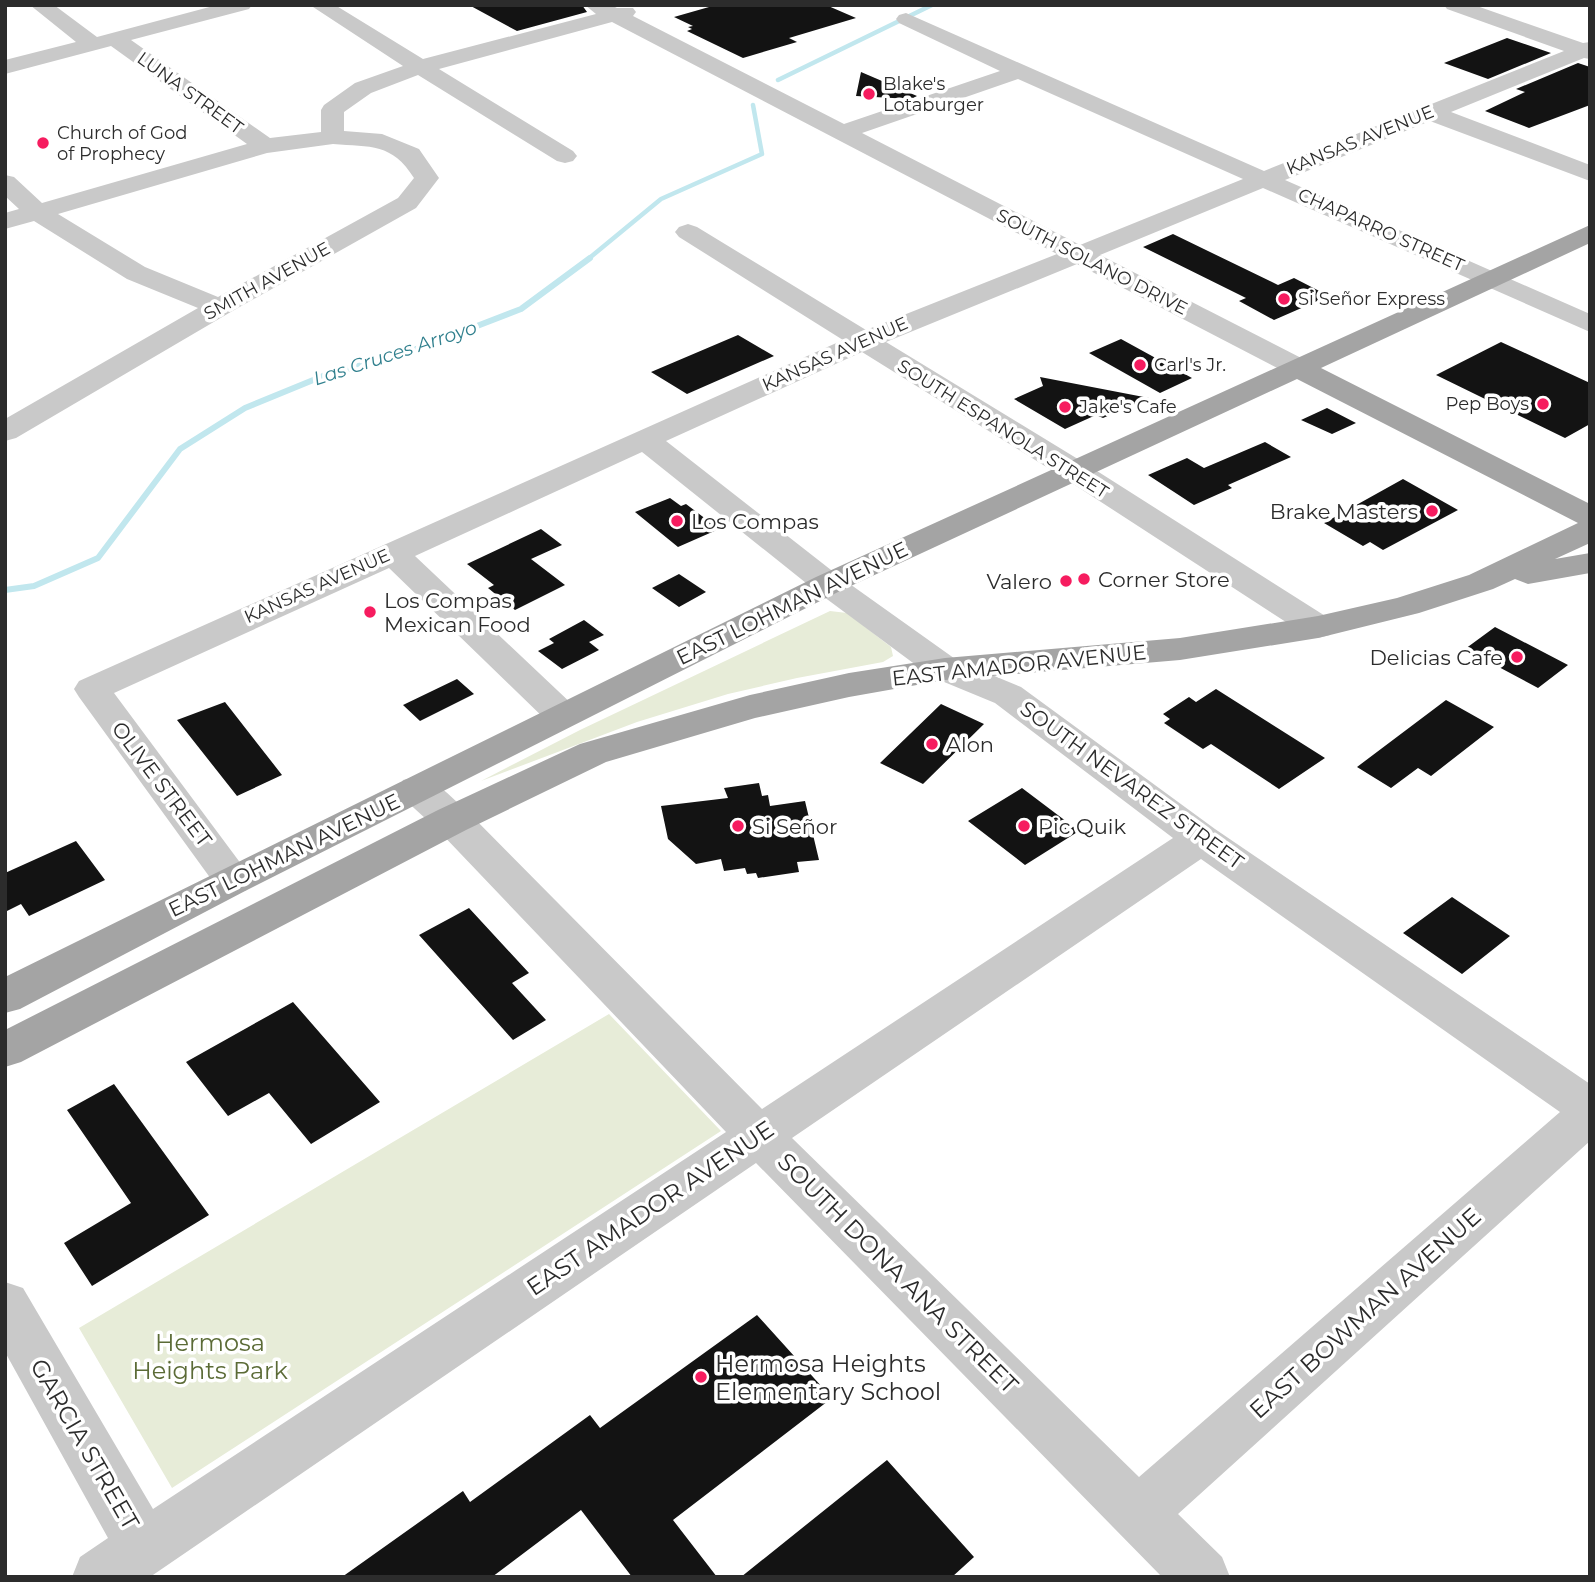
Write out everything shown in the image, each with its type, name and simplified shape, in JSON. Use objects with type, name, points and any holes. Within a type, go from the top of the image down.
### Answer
[{"type":"main road","name":"EAST LOHMAN AVENUE","points":[[5,997],[233,880],[828,584],[1590,233]]},
{"type":"main road","name":"SOUTH SOLANO DRIVE","points":[[1298,368],[1590,517]]},
{"type":"main road","name":"EAST AMADOR AVENUE","points":[[452,820],[593,753],[750,707],[849,685],[945,669],[1180,649],[1318,627],[1407,606],[1481,582],[1590,530]]},
{"type":"main road","points":[[1481,582],[1590,563]]},
{"type":"main road","name":"EAST LOHMAN AVENUE","points":[[5,1050],[452,820]]},
{"type":"street","points":[[40,5],[93,44]]},
{"type":"street","points":[[5,66],[242,5]]},
{"type":"street","points":[[320,5],[565,156]]},
{"type":"street","points":[[5,221],[265,146],[333,137],[332,110],[363,88],[420,66],[604,10],[652,5]]},
{"type":"street","points":[[1454,5],[1587,51]]},
{"type":"street","name":"SOUTH SOLANO DRIVE","points":[[604,10],[1298,368]]},
{"type":"street","name":"CHAPARRO STREET","points":[[906,19],[1017,72],[1265,178],[1590,324]]},
{"type":"street","name":"LUNA STREET","points":[[116,39],[265,146]]},
{"type":"street","name":"KANSAS AVENUE","points":[[92,689],[643,438],[861,342],[1429,112],[1587,51]]},
{"type":"street","points":[[843,132],[1017,72]]},
{"type":"street","points":[[1429,112],[1590,174]]},
{"type":"street","name":"SMITH AVENUE","points":[[5,432],[219,307],[407,203],[427,178],[411,155],[382,141],[333,137]]},
{"type":"street","points":[[5,182],[37,212],[136,273],[219,307]]},
{"type":"street","name":"SOUTH ESPANOLA STREET","points":[[688,232],[861,342],[1075,471],[1318,627]]},
{"type":"street","name":"SOUTH NEVAREZ STREET","points":[[643,438],[828,584],[945,669],[1008,695],[1201,839],[1590,1110]]},
{"type":"street","points":[[392,552],[562,715]]},
{"type":"street","name":"OLIVE STREET","points":[[92,689],[233,880]]},
{"type":"street","name":"SOUTH DONA ANA STREET","points":[[417,789],[452,820],[758,1135],[1140,1512],[1202,1577]]},
{"type":"street","name":"EAST AMADOR AVENUE","points":[[100,1577],[1201,839]]},
{"type":"street","name":"EAST BOWMAN AVENUE","points":[[1140,1512],[1590,1110]]},
{"type":"street","name":"GARCIA STREET","points":[[5,1304],[144,1548]]},
{"type":"green space","points":[[830,611],[847,613],[891,647],[893,656],[883,662],[728,694],[637,722],[481,781],[580,730]]},
{"type":"green space","name":"Hermosa Heights Park","points":[[609,1014],[721,1131],[172,1488],[79,1328]]},
{"type":"building","points":[[469,5],[582,5],[587,12],[517,31]]},
{"type":"building","points":[[716,5],[826,5],[856,18],[789,38],[797,42],[743,58],[687,31],[692,29],[688,27],[693,26],[674,17]]},
{"type":"building","points":[[1507,38],[1551,53],[1488,79],[1444,63]]},
{"type":"building","points":[[1578,63],[1590,67],[1590,105],[1529,128],[1485,111],[1525,92],[1516,89]]},
{"type":"building","points":[[861,72],[917,96],[911,99],[856,96]]},
{"type":"building","points":[[1173,234],[1278,285],[1294,278],[1329,296],[1274,320],[1239,301],[1246,298],[1143,247]]},
{"type":"building","points":[[738,335],[774,356],[687,394],[651,372]]},
{"type":"building","name":"Carl's Jr.","points":[[1121,339],[1192,378],[1160,393],[1089,353]]},
{"type":"building","name":"Pep Boys","points":[[1501,342],[1590,383],[1590,424],[1565,438],[1436,375]]},
{"type":"building","name":"Jake's Cafe","points":[[1040,377],[1149,398],[1103,418],[1096,415],[1065,429],[1014,399],[1043,386]]},
{"type":"building","points":[[1327,408],[1356,423],[1332,434],[1301,420]]},
{"type":"building","points":[[1265,442],[1291,457],[1228,485],[1232,488],[1194,505],[1148,475],[1187,458],[1204,468]]},
{"type":"building","points":[[1403,479],[1458,510],[1383,550],[1370,542],[1363,546],[1324,523]]},
{"type":"building","name":"Los Compas","points":[[670,498],[681,506],[686,504],[719,529],[678,547],[635,512]]},
{"type":"building","points":[[541,529],[562,545],[531,559],[565,585],[515,610],[488,588],[494,585],[467,564]]},
{"type":"building","points":[[679,574],[706,592],[679,607],[652,588]]},
{"type":"building","points":[[584,620],[604,635],[589,642],[599,650],[562,669],[538,651],[554,643],[549,639]]},
{"type":"building","name":"Delicias Cafe","points":[[1495,627],[1568,665],[1538,688],[1465,649]]},
{"type":"building","points":[[457,679],[474,694],[420,721],[403,705]]},
{"type":"building","points":[[1216,689],[1325,758],[1279,789],[1211,744],[1203,749],[1164,723],[1170,719],[1163,714],[1189,697],[1196,702]]},
{"type":"building","points":[[1446,700],[1494,727],[1431,776],[1418,768],[1391,788],[1357,767]]},
{"type":"building","points":[[225,702],[282,775],[237,796],[177,720]]},
{"type":"building","name":"Alon","points":[[941,704],[984,724],[923,784],[880,763]]},
{"type":"building","name":"Si Señor","points":[[759,783],[762,796],[768,795],[770,806],[805,801],[819,860],[797,862],[799,872],[758,878],[756,873],[747,874],[745,868],[724,871],[721,859],[696,864],[668,839],[661,806],[728,798],[724,788]]},
{"type":"building","name":"Pic Quik","points":[[1022,788],[1079,831],[1025,865],[968,821]]},
{"type":"building","points":[[76,841],[105,880],[29,916],[21,904],[5,912],[5,873]]},
{"type":"building","points":[[1452,897],[1510,936],[1462,974],[1403,933]]},
{"type":"building","points":[[469,908],[529,973],[512,983],[546,1020],[513,1040],[419,935]]},
{"type":"building","points":[[293,1002],[380,1102],[311,1144],[269,1093],[228,1116],[186,1062]]},
{"type":"building","points":[[114,1084],[209,1215],[92,1286],[64,1243],[131,1203],[67,1110]]},
{"type":"building","points":[[757,1315],[832,1398],[673,1520],[717,1577],[632,1577],[581,1510],[492,1577],[342,1577],[463,1491],[470,1502],[590,1415],[600,1428]]},
{"type":"building","points":[[887,1460],[974,1557],[952,1577],[741,1577]]},
{"type":"waterway","name":"Las Cruces Arroyo","points":[[778,80],[932,5]]},
{"type":"waterway","name":"Las Cruces Arroyo","points":[[587,260],[661,199],[762,154],[753,105]]},
{"type":"waterway","name":"Las Cruces Arroyo","points":[[5,590],[34,586],[98,558],[180,449],[245,408],[323,376],[420,348],[521,309],[590,258]]},
{"type":"place","name":"Blake's Lotaburger","points":[[869,94]]},
{"type":"place","name":"Church of God of Prophecy","points":[[43,143]]},
{"type":"place","name":"Si Señor Express","points":[[1284,299]]},
{"type":"place","name":"Carl's Jr.","points":[[1140,365]]},
{"type":"place","name":"Pep Boys","points":[[1543,404]]},
{"type":"place","name":"Jake's Cafe","points":[[1065,407]]},
{"type":"place","name":"Brake Masters","points":[[1432,511]]},
{"type":"place","name":"Los Compas","points":[[677,521]]},
{"type":"place","name":"Corner Store","points":[[1084,579]]},
{"type":"place","name":"Valero","points":[[1066,581]]},
{"type":"place","name":"Los Compas Mexican Food","points":[[370,612]]},
{"type":"place","name":"Delicias Cafe","points":[[1517,657]]},
{"type":"place","name":"Alon","points":[[932,744]]},
{"type":"place","name":"Si Señor","points":[[738,826]]},
{"type":"place","name":"Pic Quik","points":[[1024,826]]},
{"type":"place","name":"Hermosa Heights Elementary School","points":[[701,1377]]}]
